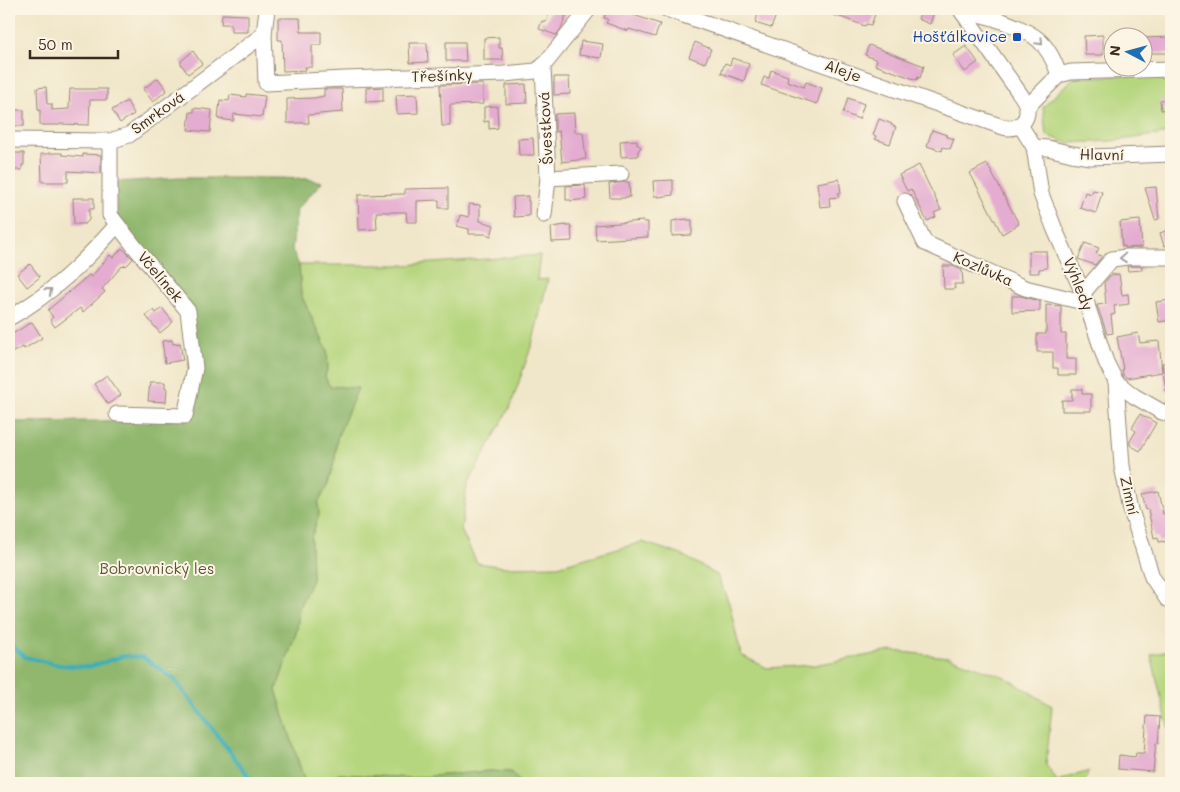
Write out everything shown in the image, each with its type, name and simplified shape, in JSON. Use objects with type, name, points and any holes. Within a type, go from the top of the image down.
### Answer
[{"type":"street","points":[[264,34],[267,9]]},
{"type":"street","points":[[543,66],[589,9]]},
{"type":"street","name":"Aleje","points":[[666,9],[1003,128],[1012,128],[1020,125]]},
{"type":"street","points":[[962,11],[1018,91],[1027,107],[1027,117],[1020,125]]},
{"type":"street","points":[[962,11],[977,13],[998,20],[1035,36],[1050,53],[1059,75]]},
{"type":"street","name":"Třešínky","points":[[264,34],[266,83],[355,78],[504,74],[536,72],[543,66]]},
{"type":"street","name":"Smrková","points":[[9,140],[110,141],[129,135],[264,34]]},
{"type":"street","name":"Švestková","points":[[543,66],[548,178],[621,174]]},
{"type":"street","points":[[1027,107],[1059,75],[1071,72],[1171,69]]},
{"type":"street","name":"Výhledy","points":[[1020,125],[1034,147],[1041,194],[1085,298],[1106,362],[1116,382],[1134,396],[1171,415]]},
{"type":"street","name":"Včelínek","points":[[110,141],[110,215],[188,310],[195,368],[185,416],[117,414]]},
{"type":"street","name":"Hlavní","points":[[1034,147],[1048,148],[1090,158],[1171,154]]},
{"type":"street","points":[[544,215],[548,178]]},
{"type":"street","name":"Kozlůvka","points":[[905,201],[925,242],[1025,288],[1085,298]]},
{"type":"street","points":[[9,318],[40,298],[65,278],[91,254],[117,225]]},
{"type":"street","points":[[1085,298],[1112,259],[1171,257]]},
{"type":"street","name":"Zimní","points":[[1116,382],[1122,466],[1132,510],[1152,577],[1169,598]]},
{"type":"green space","points":[[1171,73],[1171,133],[1112,141],[1068,143],[1046,135],[1043,107],[1073,78],[1152,78],[1152,74]]},
{"type":"green space","name":"Bobrovnický les","points":[[180,178],[275,178],[307,179],[322,182],[297,209],[292,250],[299,265],[301,295],[327,350],[328,367],[325,376],[329,386],[358,388],[337,438],[335,458],[329,483],[318,503],[319,515],[311,538],[312,580],[299,607],[297,630],[276,690],[305,783],[9,783],[9,422],[186,421],[192,311],[118,220],[115,182]]},
{"type":"green space","points":[[540,255],[537,280],[548,279],[533,341],[511,405],[467,486],[461,530],[477,563],[505,567],[558,566],[642,542],[682,555],[717,575],[729,603],[741,655],[767,668],[814,665],[892,651],[948,657],[1005,677],[1052,706],[1046,765],[1057,781],[1089,771],[1084,783],[521,783],[510,772],[489,771],[412,778],[340,774],[316,783],[305,783],[276,690],[297,630],[299,607],[312,580],[311,537],[319,515],[318,503],[329,483],[335,458],[337,438],[357,388],[329,387],[325,376],[328,367],[327,350],[301,295],[299,265],[405,265]]},
{"type":"green space","points":[[1171,650],[1171,730],[1169,730],[1151,655]]},
{"type":"green space","points":[[489,771],[511,772],[521,783],[316,783],[340,774],[412,778]]},
{"type":"building","points":[[551,9],[568,9],[561,29],[556,35],[539,29],[542,21],[546,22]]},
{"type":"building","points":[[607,9],[616,9],[660,24],[655,37],[629,29],[628,31],[606,23],[608,19],[604,18]]},
{"type":"building","points":[[760,9],[777,13],[771,28],[755,23]]},
{"type":"building","points":[[822,9],[877,9],[871,25],[866,24],[865,26],[822,12]]},
{"type":"building","points":[[922,9],[935,9],[930,24],[918,19]]},
{"type":"building","points":[[222,14],[248,15],[248,32],[231,32],[231,24],[221,24]]},
{"type":"building","points":[[278,18],[300,18],[301,32],[321,32],[321,45],[312,45],[312,67],[305,67],[306,70],[283,71],[282,40],[278,40]]},
{"type":"building","points":[[1102,35],[1102,55],[1085,55],[1084,36]]},
{"type":"building","points":[[499,37],[499,48],[502,48],[503,60],[484,60],[484,38]]},
{"type":"building","points":[[1171,37],[1171,53],[1152,53],[1152,38]]},
{"type":"building","points":[[581,41],[603,44],[601,58],[579,55]]},
{"type":"building","points":[[446,42],[465,42],[466,61],[446,61]]},
{"type":"building","points":[[695,42],[711,49],[705,63],[689,57]]},
{"type":"building","points":[[409,43],[427,43],[428,62],[410,63]]},
{"type":"building","points":[[869,45],[924,66],[920,78],[918,77],[917,80],[875,65],[877,60],[865,55]]},
{"type":"building","points":[[966,46],[978,62],[965,72],[953,55]]},
{"type":"building","points":[[193,51],[202,64],[188,74],[181,61]]},
{"type":"building","points":[[732,58],[749,64],[744,81],[721,73],[725,63],[730,65]]},
{"type":"building","points":[[771,70],[788,76],[787,81],[804,87],[806,82],[822,88],[817,104],[761,85],[764,77],[769,78]]},
{"type":"building","points":[[554,77],[569,77],[570,94],[554,95]]},
{"type":"building","points":[[158,78],[167,90],[153,102],[143,89]]},
{"type":"building","points":[[483,84],[483,104],[450,105],[450,126],[442,126],[440,85]]},
{"type":"building","points":[[526,84],[527,103],[506,104],[506,85]]},
{"type":"building","points":[[46,87],[47,104],[52,104],[52,110],[69,109],[70,89],[107,89],[107,100],[90,100],[89,125],[40,125],[37,88]]},
{"type":"building","points":[[383,87],[383,101],[366,102],[366,88]]},
{"type":"building","points":[[324,89],[342,89],[343,112],[308,115],[309,123],[287,123],[287,99],[324,96]]},
{"type":"building","points":[[246,94],[265,96],[262,117],[234,114],[233,121],[218,119],[220,100],[229,101],[230,95],[246,97]]},
{"type":"building","points":[[417,94],[418,113],[397,114],[396,95]]},
{"type":"building","points":[[848,98],[864,104],[859,119],[843,113]]},
{"type":"building","points":[[1171,99],[1171,109],[1161,110],[1160,100]]},
{"type":"building","points":[[127,101],[134,114],[120,123],[112,110]]},
{"type":"building","points":[[497,106],[498,128],[489,129],[489,121],[484,122],[484,107]]},
{"type":"building","points":[[194,108],[212,110],[210,132],[188,130],[190,112],[194,112]]},
{"type":"building","points":[[12,110],[24,110],[24,126],[12,126]]},
{"type":"building","points":[[574,113],[575,132],[583,132],[586,159],[562,162],[559,131],[555,132],[555,114]]},
{"type":"building","points":[[879,119],[896,127],[890,144],[875,139],[876,136],[873,135]]},
{"type":"building","points":[[932,130],[954,139],[950,149],[943,147],[942,151],[927,146]]},
{"type":"building","points":[[533,138],[534,155],[519,155],[518,139]]},
{"type":"building","points":[[637,140],[637,144],[641,147],[638,151],[638,156],[621,157],[620,141]]},
{"type":"building","points":[[10,153],[24,153],[22,170],[11,170]]},
{"type":"building","points":[[62,153],[62,155],[83,157],[83,154],[101,155],[101,173],[68,171],[68,182],[42,182],[41,154]]},
{"type":"building","points":[[987,164],[1019,224],[1002,234],[970,173]]},
{"type":"building","points":[[919,165],[941,210],[934,213],[936,217],[927,221],[911,189],[907,191],[899,175]]},
{"type":"building","points":[[839,179],[841,193],[838,193],[839,197],[829,198],[830,206],[820,207],[817,183]]},
{"type":"building","points":[[673,180],[673,195],[654,196],[653,181]]},
{"type":"building","points":[[629,182],[630,197],[610,198],[609,184]]},
{"type":"building","points":[[585,185],[586,199],[566,200],[566,186]]},
{"type":"building","points":[[1156,187],[1159,219],[1155,220],[1145,188]]},
{"type":"building","points":[[448,188],[448,208],[439,208],[439,200],[417,201],[417,222],[407,222],[406,212],[376,212],[377,229],[359,230],[358,195],[405,194],[405,189]]},
{"type":"building","points":[[1093,190],[1102,192],[1096,213],[1080,208],[1085,192],[1091,194]]},
{"type":"building","points":[[528,196],[529,216],[514,217],[513,197]]},
{"type":"building","points":[[73,198],[94,198],[94,209],[89,209],[89,220],[85,224],[74,224]]},
{"type":"building","points":[[469,204],[480,205],[480,221],[494,225],[491,236],[486,234],[469,234],[469,229],[457,226],[460,215],[469,217]]},
{"type":"building","points":[[692,220],[692,235],[672,236],[672,221]]},
{"type":"building","points":[[1140,220],[1142,247],[1122,247],[1120,222]]},
{"type":"building","points":[[648,222],[648,237],[596,240],[595,225]]},
{"type":"building","points":[[571,226],[572,241],[552,242],[551,227]]},
{"type":"building","points":[[1171,229],[1171,244],[1164,246],[1160,233]]},
{"type":"building","points":[[1085,243],[1099,248],[1096,254],[1102,256],[1095,265],[1078,259]]},
{"type":"building","points":[[122,248],[133,259],[126,266],[122,266],[102,289],[105,292],[83,312],[80,308],[55,327],[50,320],[53,317],[48,310],[89,275],[91,277],[110,255],[113,258]]},
{"type":"building","points":[[1029,251],[1046,251],[1047,268],[1039,269],[1039,273],[1029,273]]},
{"type":"building","points":[[30,264],[40,277],[27,287],[17,274]]},
{"type":"building","points":[[943,266],[953,266],[962,270],[963,284],[954,284],[955,289],[944,289]]},
{"type":"building","points":[[1127,266],[1142,266],[1142,270],[1128,271]]},
{"type":"building","points":[[1119,274],[1122,295],[1128,294],[1129,304],[1114,306],[1115,314],[1111,315],[1113,333],[1107,334],[1097,305],[1106,304],[1104,283],[1111,275]]},
{"type":"building","points":[[1012,296],[1021,296],[1040,301],[1040,311],[1012,312]]},
{"type":"building","points":[[1171,300],[1171,320],[1159,322],[1156,302]]},
{"type":"building","points":[[1046,305],[1061,306],[1061,334],[1066,334],[1066,359],[1076,359],[1076,375],[1058,375],[1058,368],[1053,368],[1053,352],[1037,352],[1037,334],[1046,334]]},
{"type":"building","points":[[162,308],[173,322],[160,333],[146,316],[154,310],[156,313]]},
{"type":"building","points":[[32,322],[42,338],[24,349],[23,347],[9,354],[9,336]]},
{"type":"building","points":[[1138,333],[1140,343],[1159,341],[1162,372],[1127,378],[1123,375],[1117,337]]},
{"type":"building","points":[[172,340],[173,344],[180,343],[183,360],[165,363],[162,341]]},
{"type":"building","points":[[1171,362],[1171,390],[1166,391],[1162,363]]},
{"type":"building","points":[[107,375],[121,395],[108,404],[94,384]]},
{"type":"building","points":[[150,382],[165,382],[165,388],[167,388],[166,402],[148,401]]},
{"type":"building","points":[[1072,389],[1082,389],[1082,394],[1091,394],[1091,411],[1062,411],[1062,400],[1072,400]]},
{"type":"building","points":[[1140,414],[1156,423],[1140,451],[1130,445],[1130,441],[1136,431],[1132,428]]},
{"type":"building","points":[[1158,491],[1163,514],[1171,512],[1171,540],[1163,542],[1159,542],[1158,537],[1154,538],[1148,509],[1146,510],[1142,494]]},
{"type":"building","points":[[1147,716],[1160,717],[1153,772],[1118,769],[1119,755],[1135,757],[1136,753],[1144,753]]},
{"type":"waterway","points":[[9,643],[25,657],[59,665],[89,667],[123,656],[143,657],[174,679],[254,783]]},
{"type":"place","name":"Hošťálkovice","points":[[1017,37]]}]
